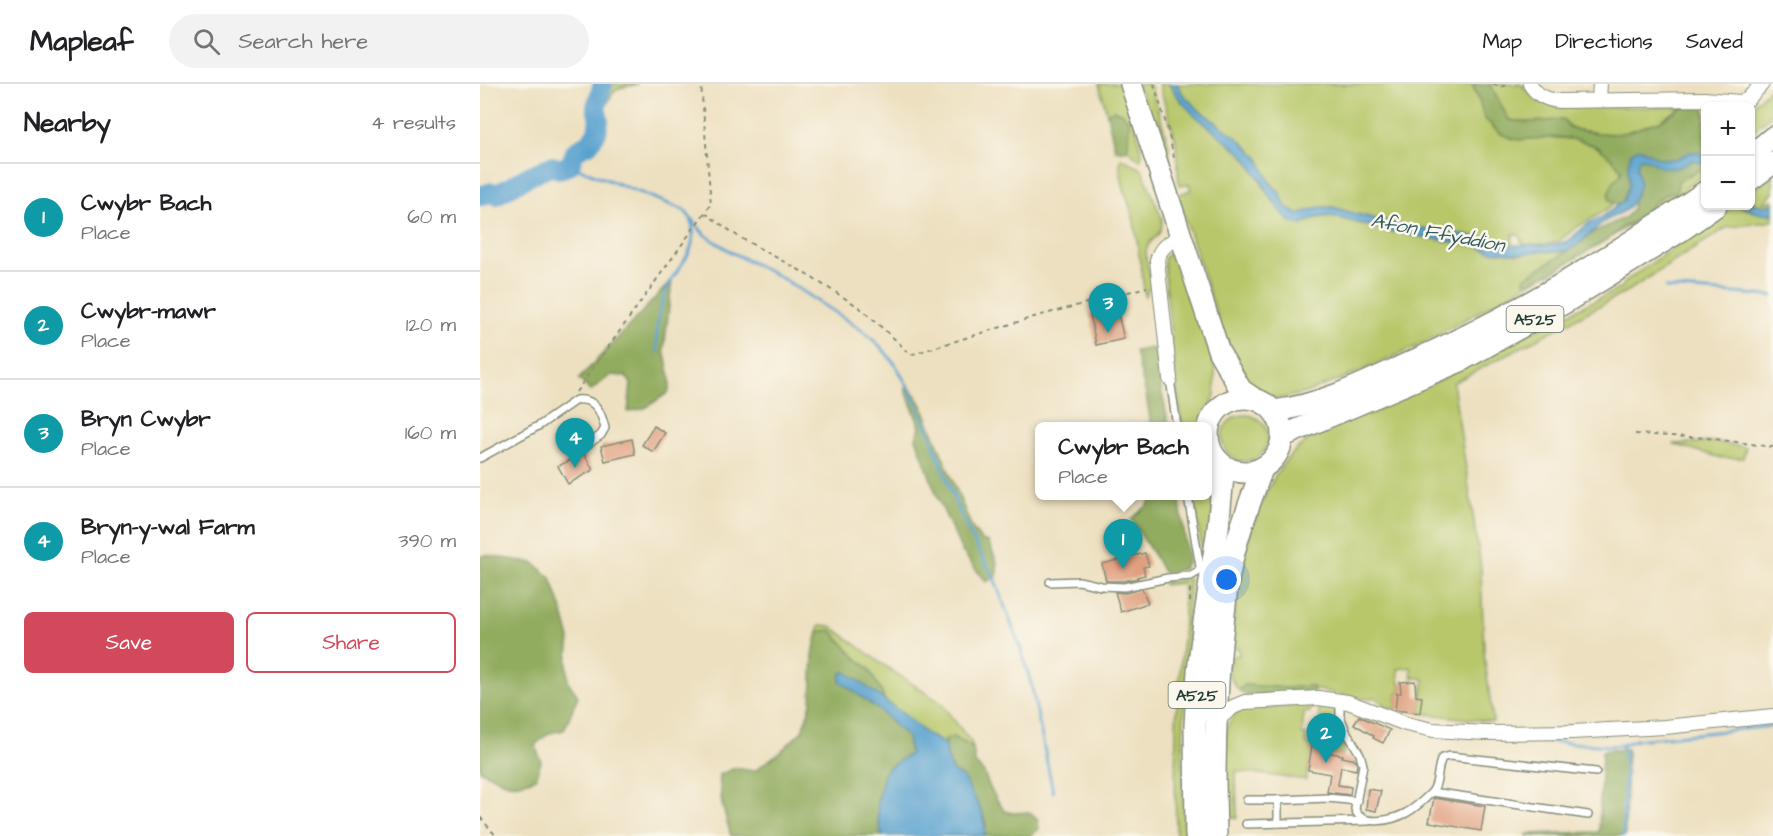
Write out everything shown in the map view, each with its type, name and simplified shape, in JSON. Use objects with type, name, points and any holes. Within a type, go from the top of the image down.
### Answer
[{"type":"main road","points":[[1131,84],[1219,352],[1226,403]]},
{"type":"main road","points":[[1755,152],[1773,137]]},
{"type":"main road","points":[[1755,176],[1773,163]]},
{"type":"main road","name":"A525","points":[[1274,411],[1298,408],[1349,390],[1428,355],[1592,267],[1701,194]]},
{"type":"main road","name":"A525","points":[[1283,436],[1460,361],[1564,303],[1710,210]]},
{"type":"main road","points":[[1212,451],[1224,466],[1236,472],[1249,472],[1262,469],[1276,457],[1283,436],[1281,422],[1274,411],[1265,403],[1241,390],[1219,352]]},
{"type":"main road","points":[[1210,422],[1220,407],[1226,403],[1238,398],[1253,398]]},
{"type":"main road","name":"A525","points":[[1196,836],[1198,671],[1203,622],[1218,528],[1224,466]]},
{"type":"main road","name":"A525","points":[[1216,836],[1215,730],[1218,675],[1230,571],[1240,533],[1262,469]]},
{"type":"street","points":[[1530,84],[1541,96],[1550,100],[1704,99],[1740,102],[1747,100],[1762,84]]},
{"type":"street","points":[[1599,100],[1600,84]]},
{"type":"street","points":[[1704,84],[1704,99]]},
{"type":"street","points":[[1170,379],[1157,260],[1159,253],[1167,243],[1181,237]]},
{"type":"street","points":[[1218,675],[1227,691],[1236,699],[1245,702]]},
{"type":"street","points":[[1215,730],[1222,716],[1233,707],[1245,702],[1318,698],[1348,702],[1406,724],[1433,730],[1485,733],[1572,732],[1665,727],[1773,716]]},
{"type":"lane","points":[[1170,379],[1176,422]]},
{"type":"lane","points":[[480,458],[507,445],[576,400],[590,402],[598,407],[605,428],[593,442],[575,453]]},
{"type":"lane","points":[[1050,582],[1079,581],[1124,587],[1191,576],[1198,572],[1200,567],[1189,500]]},
{"type":"lane","points":[[1340,701],[1340,716],[1360,754],[1363,765],[1355,809],[1357,814],[1364,819],[1373,821]]},
{"type":"lane","points":[[1246,824],[1373,821],[1405,814],[1419,805],[1432,792],[1436,786],[1439,762],[1442,758],[1449,756],[1596,772]]},
{"type":"lane","points":[[1432,792],[1588,815]]},
{"type":"lane","points":[[1247,800],[1328,798],[1357,801]]},
{"type":"lane","points":[[1278,801],[1278,823]]},
{"type":"path","points":[[564,409],[711,204],[701,84]]},
{"type":"path","points":[[1154,84],[1175,162]]},
{"type":"path","points":[[1493,84],[1502,87],[1509,84]]},
{"type":"path","points":[[705,213],[740,237],[801,271],[859,308],[899,343],[910,356],[1034,317],[1160,284]]},
{"type":"path","points":[[1635,434],[1707,438],[1773,447]]},
{"type":"path","points":[[480,817],[496,836]]},
{"type":"green space","points":[[606,84],[638,84],[616,90],[603,108],[599,106]]},
{"type":"green space","points":[[1099,84],[1123,84],[1134,118],[1142,155],[1140,160],[1127,149],[1129,121],[1122,113],[1114,110],[1107,114]]},
{"type":"green space","points":[[1138,84],[1150,84],[1169,146],[1171,185]]},
{"type":"green space","points":[[1159,84],[1169,84],[1186,106],[1234,145],[1250,164],[1275,203],[1302,225],[1315,218],[1331,216],[1394,232],[1476,246],[1491,251],[1521,254],[1569,250],[1525,278],[1525,283],[1541,277],[1420,345],[1305,393],[1283,398],[1264,397],[1252,390],[1231,358],[1177,195],[1191,190],[1189,184],[1179,186],[1176,141]]},
{"type":"green space","points":[[1177,84],[1475,84],[1473,87],[1484,114],[1496,130],[1515,139],[1566,139],[1595,146],[1604,151],[1617,164],[1622,174],[1621,191],[1608,208],[1559,241],[1546,244],[1523,244],[1519,235],[1513,234],[1512,246],[1499,245],[1469,235],[1410,227],[1333,207],[1297,214],[1286,207],[1258,157],[1239,139],[1199,110],[1182,93]]},
{"type":"green space","points":[[1475,84],[1490,85],[1509,120],[1527,122],[1563,119],[1570,127],[1598,133],[1624,133],[1660,121],[1682,107],[1701,108],[1701,169],[1678,181],[1677,191],[1664,195],[1638,220],[1623,226],[1608,239],[1551,273],[1525,283],[1524,278],[1594,232],[1626,217],[1633,205],[1623,201],[1617,205],[1609,200],[1610,188],[1622,169],[1598,147],[1579,140],[1557,137],[1518,140],[1501,134],[1484,118],[1473,87]]},
{"type":"green space","points":[[1489,84],[1521,84],[1537,101],[1560,107],[1682,107],[1660,121],[1624,133],[1598,133],[1570,127],[1563,119],[1546,122],[1509,120]]},
{"type":"green space","points":[[1773,85],[1773,113],[1755,129],[1755,103]]},
{"type":"green space","points":[[1113,110],[1122,113],[1129,121],[1128,147],[1121,151],[1115,149],[1107,114]]},
{"type":"green space","points":[[1121,158],[1142,169],[1162,219],[1158,235],[1147,248],[1146,261],[1152,283],[1145,296],[1133,217],[1120,171]]},
{"type":"green space","points":[[1701,169],[1701,176],[1639,219],[1664,195],[1677,191],[1678,181]]},
{"type":"green space","points":[[1773,175],[1773,193],[1762,203],[1773,200],[1773,204],[1763,206],[1755,203],[1755,189]]},
{"type":"green space","points":[[1728,210],[1749,210],[1773,214],[1773,221],[1726,228],[1628,291],[1453,383],[1481,568],[1484,653],[1493,722],[1420,713],[1424,679],[1412,677],[1411,667],[1398,669],[1401,693],[1397,693],[1395,710],[1375,697],[1353,698],[1315,690],[1312,686],[1286,688],[1245,685],[1239,690],[1231,678],[1229,665],[1233,656],[1239,655],[1239,649],[1231,645],[1246,550],[1261,504],[1271,483],[1295,451],[1324,431],[1406,396],[1621,288],[1627,280]]},
{"type":"green space","points":[[1636,221],[1608,239],[1623,226]]},
{"type":"green space","points":[[1168,254],[1175,254],[1185,274],[1215,368],[1215,395],[1205,422],[1181,422],[1164,259]]},
{"type":"green space","points":[[672,280],[664,350],[670,377],[668,393],[645,408],[628,412],[631,383],[625,376],[611,375],[590,391],[579,379]]},
{"type":"green space","points":[[1152,348],[1158,358],[1161,389],[1168,422],[1150,422],[1135,351]]},
{"type":"green space","points":[[906,382],[921,403],[972,528],[981,540],[988,542],[997,562],[997,576],[986,582],[962,551],[938,499],[916,438],[920,427],[906,391]]},
{"type":"green space","points":[[1245,415],[1261,422],[1268,438],[1261,454],[1245,461],[1229,454],[1222,438],[1229,422]]},
{"type":"green space","points":[[1714,442],[1746,447],[1743,458],[1722,458],[1673,444]]},
{"type":"green space","points":[[1212,492],[1214,504],[1191,646],[1194,578],[1202,573],[1203,567],[1194,500],[1212,500]]},
{"type":"green space","points":[[1150,500],[1180,500],[1188,560],[1183,569],[1170,573],[1163,572],[1131,519],[1148,505]]},
{"type":"green space","points":[[485,555],[534,563],[551,578],[570,639],[567,662],[568,682],[578,696],[564,730],[549,733],[535,745],[541,761],[536,778],[519,783],[507,783],[480,770],[480,557]]},
{"type":"green space","points":[[1189,579],[1182,769],[1184,836],[1176,836],[1176,720],[1183,598],[1182,583],[1164,585],[1164,582]]},
{"type":"green space","points":[[820,625],[831,626],[882,664],[940,702],[971,742],[973,748],[963,742],[945,739],[945,745],[929,736],[885,700],[868,668],[832,631],[818,632]]},
{"type":"green space","points":[[831,630],[868,668],[881,691],[887,712],[907,737],[910,754],[886,769],[881,787],[878,810],[882,836],[731,836],[722,804],[719,775],[735,768],[754,771],[780,752],[802,731],[811,704],[813,653],[818,632]]},
{"type":"green space","points":[[1245,685],[1286,688],[1312,686],[1315,690],[1312,693],[1291,692],[1253,697],[1239,690]]},
{"type":"green space","points":[[1309,704],[1310,712],[1304,712],[1302,734],[1306,735],[1306,744],[1317,745],[1318,737],[1333,739],[1333,733],[1320,719],[1319,707],[1321,705],[1337,709],[1337,732],[1345,743],[1343,755],[1325,752],[1325,748],[1313,746],[1306,780],[1236,771],[1237,818],[1222,818],[1223,747],[1230,721],[1240,711],[1253,708]]},
{"type":"green space","points":[[953,737],[973,748],[975,763],[984,773],[1004,811],[1029,812],[1038,820],[1039,829],[1030,836],[985,836],[986,823],[980,807],[969,793],[964,778],[952,771],[947,756],[945,739]]},
{"type":"green space","points":[[1627,749],[1625,836],[1527,836],[1527,834],[1599,832],[1602,751]]},
{"type":"water","points":[[1169,84],[1177,84],[1182,93],[1199,110],[1239,139],[1258,157],[1286,207],[1297,214],[1320,207],[1333,207],[1410,227],[1469,235],[1499,245],[1554,245],[1568,241],[1589,223],[1602,217],[1623,201],[1629,185],[1628,165],[1631,153],[1637,149],[1658,158],[1668,159],[1697,152],[1701,154],[1701,163],[1694,160],[1670,169],[1641,158],[1637,167],[1640,185],[1632,203],[1626,210],[1602,223],[1569,250],[1521,254],[1490,251],[1476,246],[1394,232],[1331,216],[1315,218],[1302,225],[1289,221],[1267,193],[1263,183],[1243,155],[1193,114]]},
{"type":"water","points":[[1755,203],[1763,206],[1773,204],[1773,214],[1761,214],[1750,210],[1755,210]]},
{"type":"water","points":[[846,672],[905,715],[929,736],[945,745],[952,771],[964,778],[982,812],[985,836],[882,836],[878,810],[881,787],[886,769],[910,754],[907,737],[880,711],[840,681],[841,673]]},
{"type":"building","points":[[1098,312],[1100,319],[1118,314],[1124,339],[1096,345],[1090,314]]},
{"type":"building","points":[[654,426],[665,433],[653,452],[642,445]]},
{"type":"building","points":[[632,439],[635,454],[605,461],[601,446]]},
{"type":"building","points":[[584,454],[593,470],[568,484],[558,466]]},
{"type":"building","points":[[1145,553],[1149,566],[1143,567],[1145,575],[1124,581],[1106,581],[1102,564]]},
{"type":"building","points":[[1142,589],[1148,603],[1121,612],[1115,592],[1125,593]]},
{"type":"building","points":[[1415,681],[1416,696],[1422,697],[1420,713],[1395,710],[1397,693],[1401,693],[1400,682]]},
{"type":"building","points":[[1359,716],[1390,730],[1383,743],[1354,724]]},
{"type":"building","points":[[1312,746],[1326,748],[1325,752],[1356,760],[1356,770],[1341,767],[1338,785],[1351,787],[1350,795],[1327,792],[1330,774],[1308,770]]},
{"type":"building","points":[[1368,789],[1381,791],[1376,811],[1366,809]]},
{"type":"building","points":[[1434,798],[1485,806],[1481,831],[1429,822]]},
{"type":"waterway","name":"Afon Ffyddion","points":[[480,196],[492,192],[496,195],[552,166],[559,169],[570,165],[575,152],[589,144],[597,132],[599,120],[596,107],[603,84]]},
{"type":"waterway","points":[[570,165],[684,210],[704,234],[714,241],[782,278],[862,330],[895,364],[926,424],[957,506],[994,578],[1020,647],[1031,683],[1053,792]]},
{"type":"waterway","points":[[658,352],[657,334],[661,305],[672,279],[690,249],[693,235],[691,218]]},
{"type":"waterway","points":[[1666,288],[1773,296]]},
{"type":"waterway","points":[[1623,836],[1625,763],[1622,745],[1636,740],[1773,726]]},
{"type":"waterway","points":[[1518,739],[1622,745]]},
{"type":"place","name":"Bryn Cwybr","points":[[1108,333]]},
{"type":"place","name":"Bryn-y-wal Farm","points":[[575,468]]},
{"type":"place","name":"Cwybr Bach","points":[[1123,569]]},
{"type":"place","name":"Cwybr-mawr","points":[[1326,763]]}]
